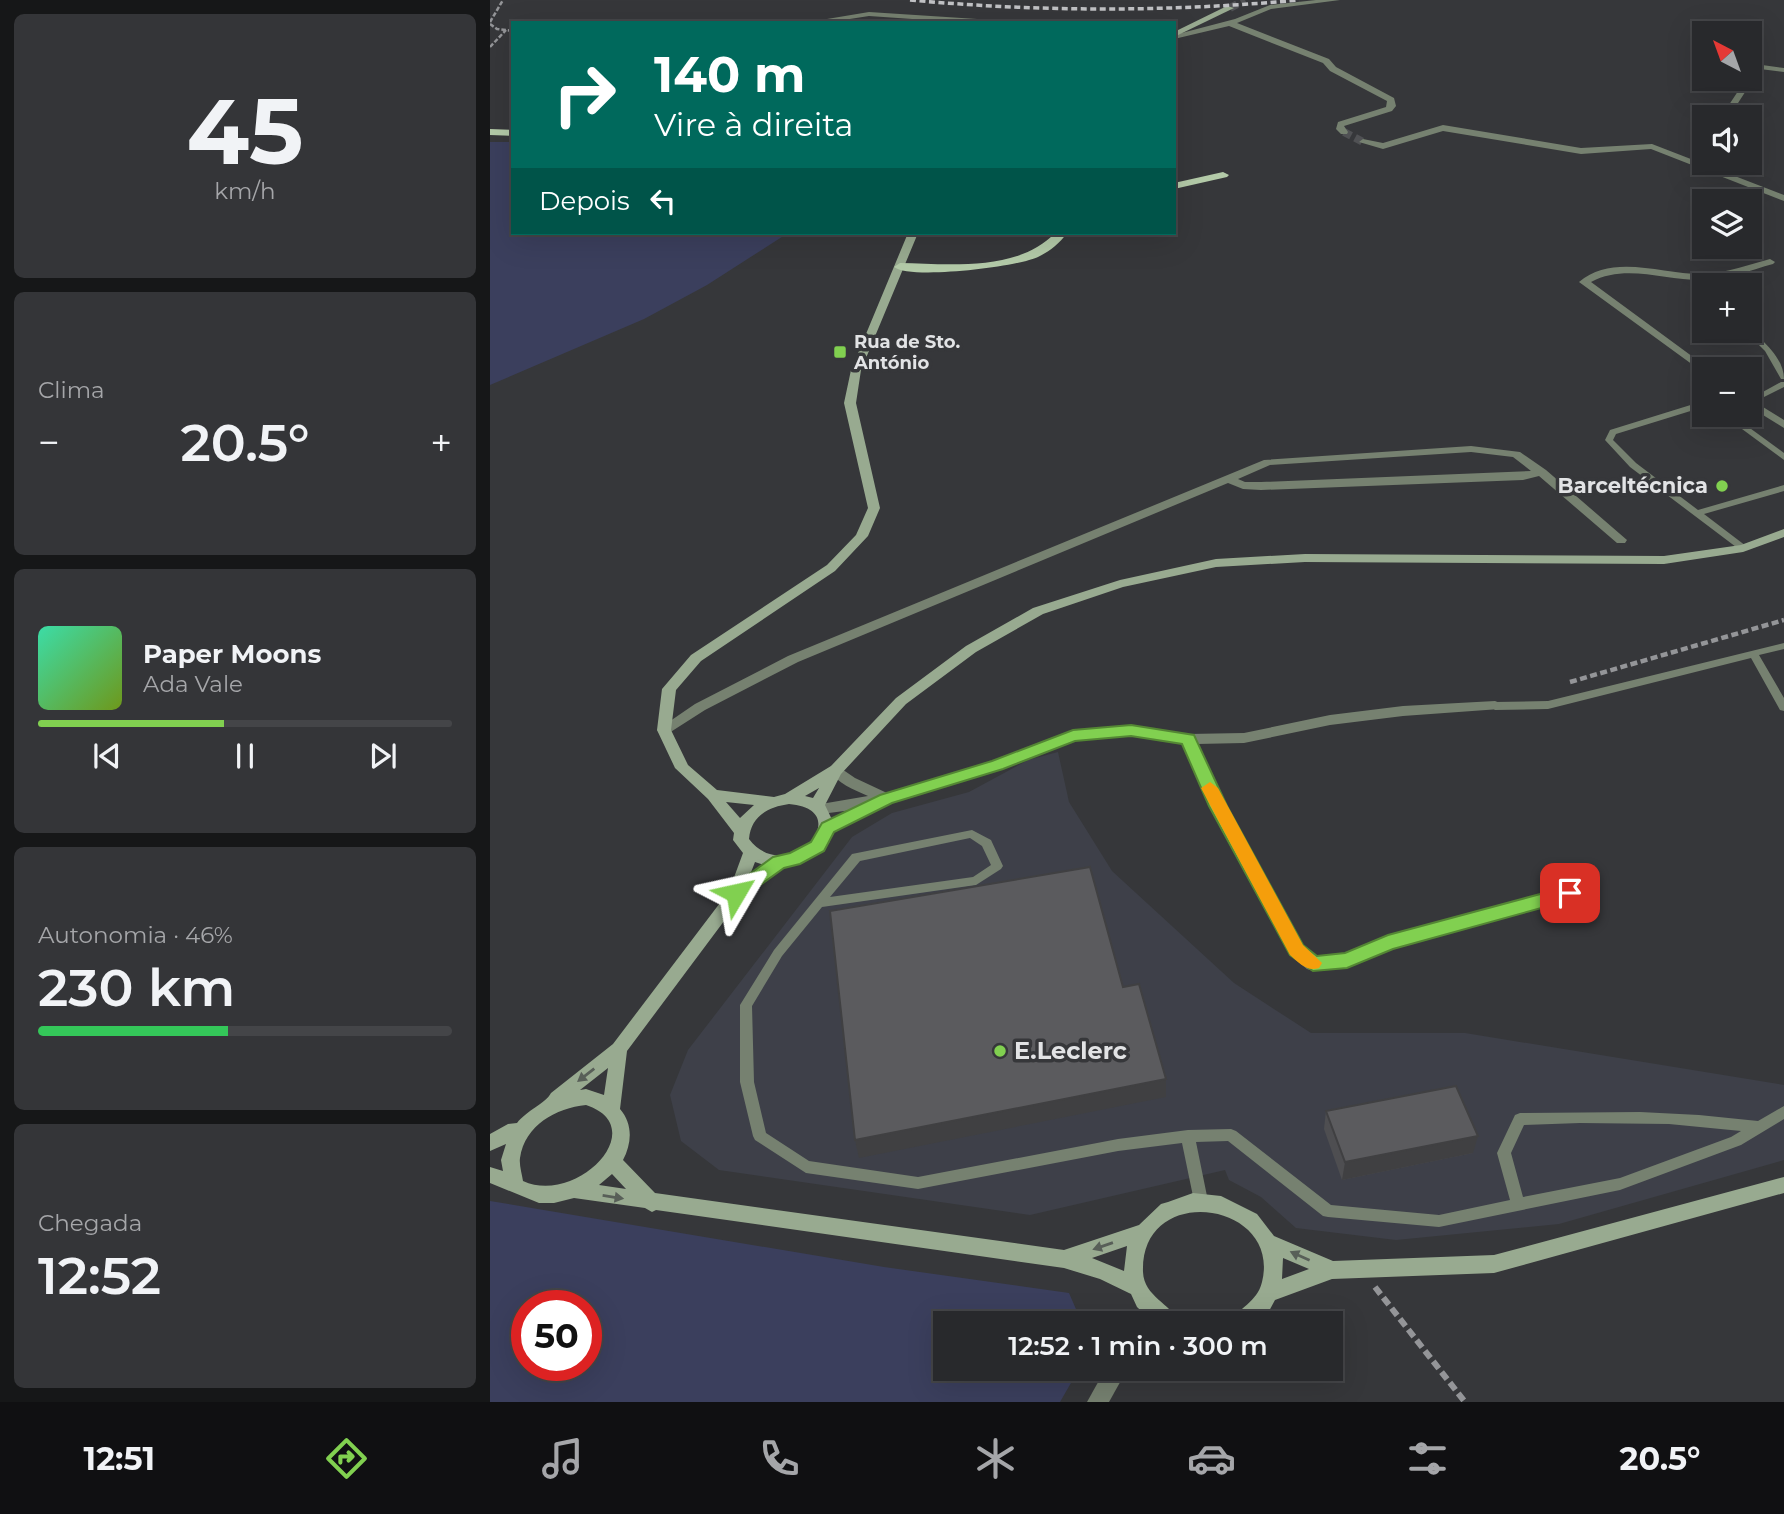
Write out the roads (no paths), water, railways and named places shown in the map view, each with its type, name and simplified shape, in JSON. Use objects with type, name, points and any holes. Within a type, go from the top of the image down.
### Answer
[{"type":"main road","points":[[1176,35],[1230,8]]},
{"type":"main road","points":[[490,132],[508,133]]},
{"type":"main road","points":[[1176,175],[1223,175],[1176,184]]},
{"type":"main road","points":[[741,831],[713,794],[682,768],[664,730],[669,690],[696,657],[831,568],[862,536],[874,508],[850,403],[856,370],[913,235]]},
{"type":"main road","points":[[902,262],[1004,253],[1026,246],[1040,235]]},
{"type":"main road","points":[[902,262],[979,266],[1012,261],[1040,251],[1060,235]]},
{"type":"main road","points":[[713,794],[772,802],[789,799],[836,770],[901,701],[971,649],[1038,611],[1120,584],[1216,563],[1292,558],[1664,561],[1743,548],[1784,533]]},
{"type":"main road","points":[[819,807],[836,770]]},
{"type":"main road","points":[[772,802],[751,814],[741,831],[741,840],[750,854],[768,861],[780,862],[794,859],[817,847],[828,828],[827,817],[819,807],[789,799]]},
{"type":"main road","points":[[514,1183],[507,1171],[505,1157],[508,1143],[516,1129],[526,1118],[552,1102],[619,1049],[736,893],[750,854]]},
{"type":"main road","points":[[736,893],[780,862]]},
{"type":"main road","points":[[611,1109],[619,1049]]},
{"type":"main road","points":[[490,1175],[514,1183],[525,1191],[540,1195],[557,1195],[589,1183],[612,1161],[619,1147],[621,1132],[611,1109],[600,1101],[585,1097],[552,1102]]},
{"type":"main road","points":[[490,1143],[516,1129]]},
{"type":"main road","points":[[612,1161],[652,1203]]},
{"type":"main road","points":[[1269,1293],[1332,1270],[1494,1264],[1784,1185]]},
{"type":"main road","points":[[575,1190],[652,1203],[1064,1259],[1104,1271],[1137,1286]]},
{"type":"main road","points":[[1151,1311],[1137,1286],[1132,1262],[1137,1242],[1162,1212],[1181,1204],[1201,1201],[1222,1204],[1241,1212],[1257,1226],[1268,1242],[1274,1268],[1269,1293],[1256,1311]]},
{"type":"main road","points":[[1064,1259],[1143,1232]]},
{"type":"main road","points":[[1268,1242],[1332,1270]]},
{"type":"street","points":[[1176,36],[1228,23],[1270,7],[1336,0]]},
{"type":"street","points":[[821,21],[869,14],[953,21]]},
{"type":"street","points":[[1228,23],[1326,61],[1333,69],[1391,100],[1392,106],[1389,109],[1341,124],[1339,127],[1344,132]]},
{"type":"street","points":[[1762,67],[1784,70]]},
{"type":"street","points":[[1363,142],[1383,146],[1443,128],[1597,153],[1631,147],[1652,147],[1698,160],[1784,198]]},
{"type":"street","points":[[1692,361],[1584,282],[1600,274],[1623,272],[1702,277],[1770,262]]},
{"type":"street","points":[[1762,410],[1784,425]]},
{"type":"street","points":[[664,730],[700,707],[793,659],[1268,462],[1471,449],[1516,454],[1542,472],[1621,540]]},
{"type":"street","points":[[1227,478],[1243,485],[1261,486],[1522,476],[1542,472]]},
{"type":"street","points":[[828,828],[886,799],[998,765],[1073,735],[1131,731],[1188,739],[1244,738],[1330,720],[1403,711],[1495,706]]},
{"type":"street","points":[[1188,739],[1218,806],[1296,950],[1313,964],[1347,960],[1388,943],[1570,893]]},
{"type":"street","points":[[836,770],[856,786],[886,799]]},
{"type":"street","points":[[819,807],[886,799]]},
{"type":"street","points":[[1097,1402],[1110,1381]]},
{"type":"lane","points":[[1761,343],[1784,376]]},
{"type":"lane","points":[[1762,396],[1784,384]]},
{"type":"lane","points":[[1692,408],[1613,432],[1609,440],[1633,465],[1743,548]]},
{"type":"lane","points":[[1743,427],[1784,457]]},
{"type":"lane","points":[[1697,513],[1784,488]]},
{"type":"lane","points":[[1495,706],[1548,705],[1784,646]]},
{"type":"lane","points":[[1753,653],[1784,708]]},
{"type":"lane","points":[[819,903],[976,881],[997,866],[988,844],[972,834],[856,857],[778,953],[746,1005],[747,1082],[760,1136],[806,1167],[918,1183],[1118,1144],[1188,1136],[1231,1135],[1328,1211],[1439,1221],[1620,1184],[1736,1141],[1784,1112]]},
{"type":"lane","points":[[1518,1204],[1504,1153],[1520,1119],[1597,1115],[1722,1122],[1759,1127]]},
{"type":"lane","points":[[1188,1136],[1201,1201]]},
{"type":"tunnel","points":[[1230,8],[1245,0]]},
{"type":"tunnel","points":[[1344,132],[1363,142]]},
{"type":"railway","points":[[910,0],[1007,7],[1104,9],[1202,7],[1299,0]]},
{"type":"place","name":"Rua de Sto. António","points":[[840,352]]},
{"type":"place","name":"Barceltécnica","points":[[1722,486]]},
{"type":"place","name":"E.Leclerc","points":[[1000,1051]]}]
